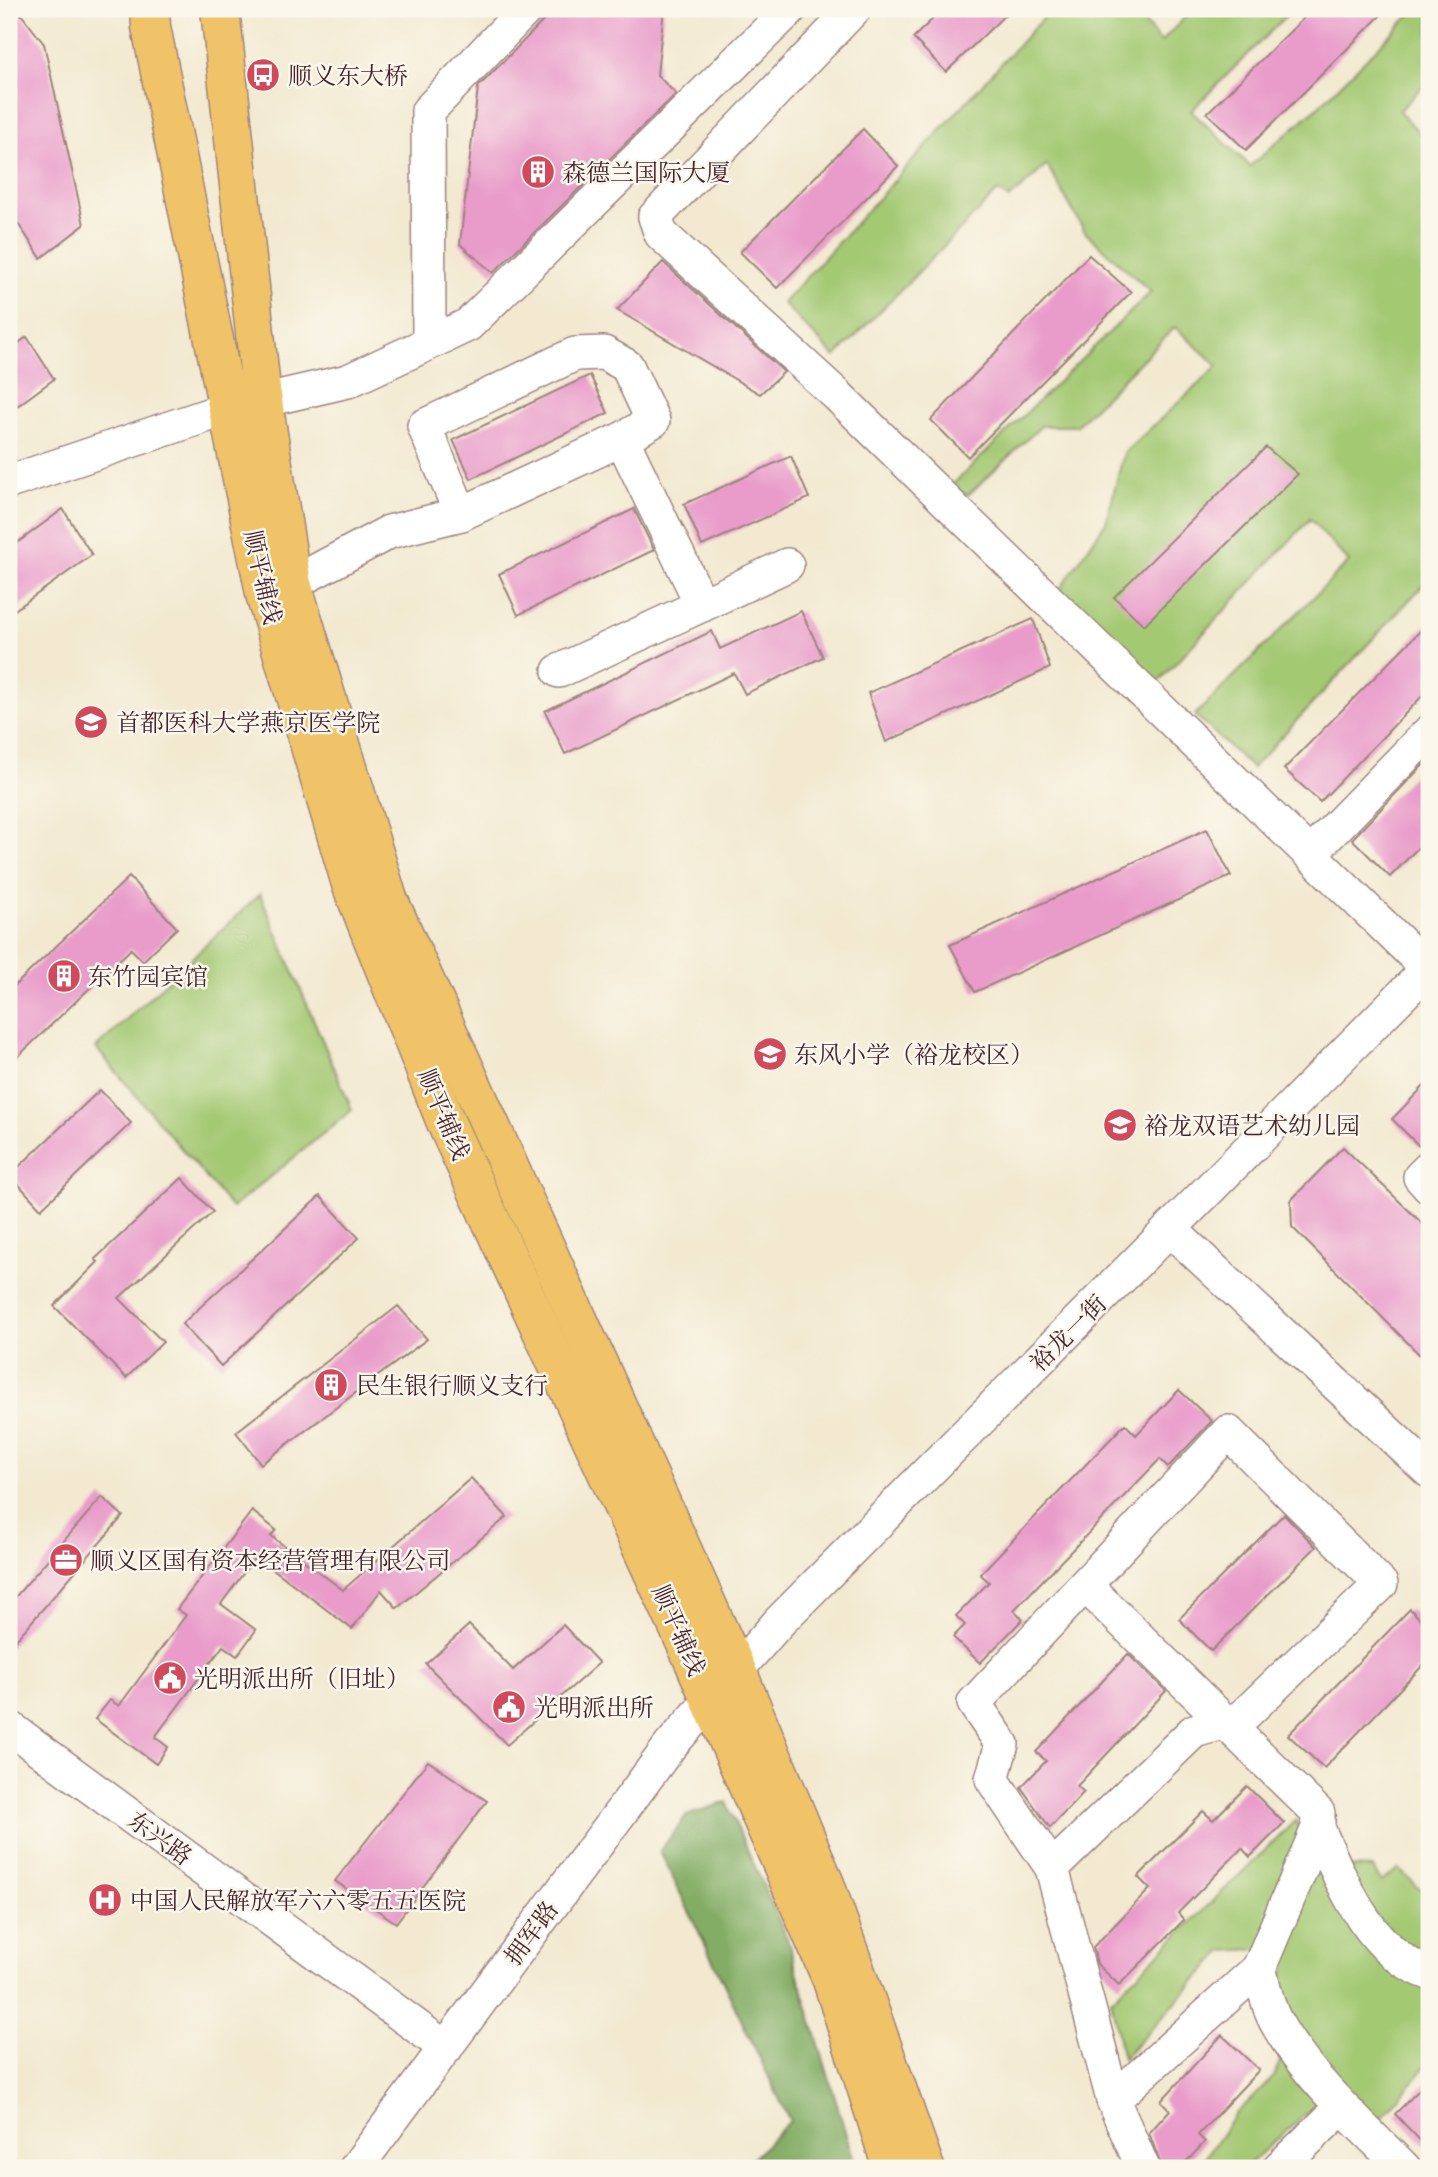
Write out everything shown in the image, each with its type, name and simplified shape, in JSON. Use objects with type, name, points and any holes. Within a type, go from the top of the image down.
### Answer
[{"type":"main road","name":"顺平辅线","points":[[148,15],[226,409],[279,591],[351,884],[442,1112],[710,1701],[832,1980],[892,2168]]},
{"type":"main road","name":"顺平辅线","points":[[224,16],[263,401],[279,591],[388,899],[737,1671],[825,1884],[925,2168]]},
{"type":"street","points":[[429,342],[428,111],[526,9]]},
{"type":"street","points":[[9,482],[226,409],[348,381],[468,326],[790,9]]},
{"type":"street","points":[[854,9],[655,217],[662,234],[848,405],[1429,969]]},
{"type":"street","points":[[279,591],[389,532],[461,514],[622,439],[653,421],[627,366],[604,353],[575,354],[424,426],[461,514]]},
{"type":"street","points":[[622,439],[702,605]]},
{"type":"street","points":[[559,671],[787,565]]},
{"type":"street","points":[[1310,854],[1429,732]]},
{"type":"street","name":"裕龙一街","points":[[710,1701],[780,1620],[1429,969]]},
{"type":"street","points":[[1429,1168],[1420,1177],[1429,1187]]},
{"type":"street","points":[[1171,1230],[1429,1471]]},
{"type":"street","points":[[1052,1868],[1194,1731],[1241,1718],[1381,1584],[1228,1432],[974,1703],[1003,1744],[992,1779],[1052,1868],[1113,2100],[1143,2168]]},
{"type":"street","points":[[1085,1584],[1318,1813],[1318,1828],[1259,1968],[1113,2100]]},
{"type":"street","name":"拥军路","points":[[369,2163],[446,2048],[670,1745],[710,1701]]},
{"type":"street","name":"东兴路","points":[[9,1727],[446,2048]]},
{"type":"street","points":[[1318,1828],[1345,1890],[1382,1942],[1409,1966],[1429,1973]]},
{"type":"street","points":[[1259,1968],[1275,2020],[1342,2107],[1404,2168]]},
{"type":"street","points":[[1279,2168],[1342,2107]]},
{"type":"green space","points":[[1051,9],[1133,9],[1161,42],[1193,9],[1293,9],[1191,111],[1250,166],[1319,106],[1416,9],[1429,9],[1429,80],[1399,111],[1429,143],[1429,579],[1252,768],[1195,715],[1349,562],[1310,519],[1158,682],[1058,592],[1106,522],[1124,453],[1218,366],[1175,327],[1076,426],[1041,426],[968,495],[949,488],[1151,292],[1085,232],[1047,165],[1009,199],[998,191],[835,357],[783,303]]},
{"type":"green space","points":[[260,894],[352,1110],[232,1208],[96,1048]]},
{"type":"green space","points":[[726,1802],[787,1938],[856,2168],[743,2168],[790,2121],[660,1851],[686,1816]]},
{"type":"green space","points":[[1296,1820],[1312,1866],[1373,1868],[1381,1882],[1399,1869],[1429,1898],[1429,2062],[1375,2126],[1337,2086],[1245,2168],[1198,2168],[1235,2115],[1275,2076],[1291,2031],[1279,2001],[1288,1947],[1223,1951],[1123,2059],[1111,2000]]},
{"type":"building","points":[[9,9],[17,9],[44,44],[84,225],[41,258],[9,210]]},
{"type":"building","name":"森德兰国际大厦","points":[[555,9],[664,9],[657,75],[676,94],[493,273],[460,244],[478,87]]},
{"type":"building","points":[[943,9],[1011,9],[946,72],[913,38]]},
{"type":"building","points":[[1313,9],[1387,9],[1246,150],[1207,113]]},
{"type":"building","points":[[863,129],[898,166],[777,288],[740,252]]},
{"type":"building","points":[[1089,255],[1131,292],[968,457],[931,420]]},
{"type":"building","points":[[663,262],[784,372],[760,394],[617,310]]},
{"type":"building","points":[[27,337],[54,379],[9,412],[9,350]]},
{"type":"building","points":[[590,375],[608,413],[471,479],[453,440]]},
{"type":"building","points":[[1266,447],[1298,474],[1144,625],[1114,597]]},
{"type":"building","points":[[791,456],[809,498],[702,546],[684,504]]},
{"type":"building","points":[[63,509],[92,555],[9,614],[9,549]]},
{"type":"building","points":[[634,509],[654,550],[518,615],[499,574]]},
{"type":"building","points":[[801,611],[823,657],[745,694],[734,673],[565,754],[545,711],[712,631],[720,649]]},
{"type":"building","points":[[1033,619],[1050,668],[886,742],[868,693]]},
{"type":"building","points":[[1429,622],[1429,689],[1320,802],[1284,769]]},
{"type":"building","points":[[1429,759],[1429,836],[1390,877],[1352,839]]},
{"type":"building","points":[[1207,829],[1231,876],[975,992],[950,945]]},
{"type":"building","name":"东竹园宾馆","points":[[129,877],[177,928],[143,961],[131,949],[9,1065],[9,991]]},
{"type":"building","points":[[1429,1081],[1429,1138],[1420,1147],[1392,1119]]},
{"type":"building","points":[[100,1090],[131,1123],[41,1209],[10,1175]]},
{"type":"building","points":[[1343,1147],[1429,1230],[1429,1364],[1292,1227],[1291,1200]]},
{"type":"building","points":[[182,1178],[213,1212],[119,1298],[163,1342],[126,1378],[54,1306],[98,1262],[95,1259]]},
{"type":"building","points":[[320,1196],[359,1238],[221,1366],[182,1324]]},
{"type":"building","name":"民生银行顺义支行","points":[[398,1306],[427,1339],[261,1464],[236,1432]]},
{"type":"building","points":[[1179,1390],[1212,1421],[1168,1467],[1160,1459],[1014,1610],[1023,1619],[980,1663],[953,1637],[965,1625],[956,1616],[989,1582],[980,1574],[1125,1424],[1136,1435]]},
{"type":"building","points":[[471,1478],[507,1517],[397,1608],[381,1590],[352,1629],[256,1556],[221,1604],[256,1630],[237,1656],[223,1646],[155,1737],[168,1747],[156,1764],[95,1719],[110,1700],[119,1706],[186,1615],[177,1609],[252,1511],[276,1530],[271,1536],[343,1590]]},
{"type":"building","name":"顺义区国有资本经营管理有限公司","points":[[102,1497],[123,1516],[9,1648],[9,1604]]},
{"type":"building","points":[[1284,1514],[1316,1547],[1211,1651],[1179,1619]]},
{"type":"building","points":[[1410,1609],[1429,1628],[1429,1659],[1324,1768],[1288,1735]]},
{"type":"building","name":"光明派出所","points":[[469,1625],[513,1670],[563,1625],[599,1663],[507,1745],[426,1664]]},
{"type":"building","points":[[1128,1654],[1166,1691],[1077,1786],[1084,1792],[1050,1828],[1021,1787],[1046,1761],[1036,1752]]},
{"type":"building","points":[[428,1761],[487,1801],[396,1923],[335,1881]]},
{"type":"building","points":[[1247,1786],[1284,1823],[1250,1857],[1242,1848],[1178,1913],[1184,1920],[1119,1985],[1097,1964],[1093,1947],[1150,1889],[1138,1877],[1203,1811],[1213,1820]]},
{"type":"building","points":[[1222,2035],[1259,2070],[1198,2135],[1205,2142],[1180,2168],[1162,2168],[1149,2133],[1170,2110],[1161,2101]]},
{"type":"building","points":[[1429,2080],[1429,2150],[1395,2114]]},
{"type":"place","name":"顺义东大桥","points":[[263,75]]},
{"type":"place","name":"森德兰国际大厦","points":[[538,172]]},
{"type":"place","name":"首都医科大学燕京医学院","points":[[91,722]]},
{"type":"place","name":"东竹园宾馆","points":[[64,976]]},
{"type":"place","name":"东风小学（裕龙校区）","points":[[770,1054]]},
{"type":"place","name":"裕龙双语艺术幼儿园","points":[[1120,1125]]},
{"type":"place","name":"民生银行顺义支行","points":[[331,1385]]},
{"type":"place","name":"顺义区国有资本经营管理有限公司","points":[[66,1560]]},
{"type":"place","name":"光明派出所（旧址）","points":[[170,1678]]},
{"type":"place","name":"光明派出所","points":[[509,1707]]},
{"type":"place","name":"中国人民解放军六六零五五医院","points":[[105,1900]]}]
